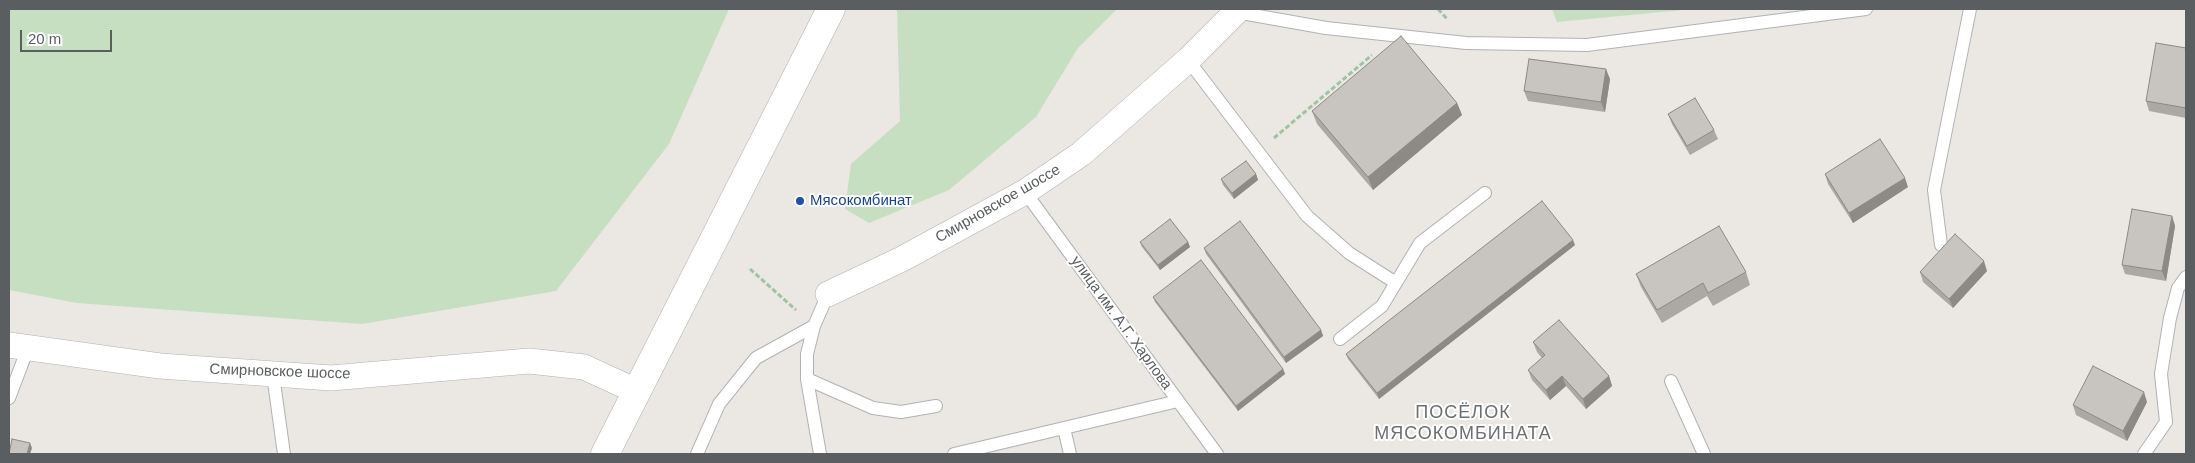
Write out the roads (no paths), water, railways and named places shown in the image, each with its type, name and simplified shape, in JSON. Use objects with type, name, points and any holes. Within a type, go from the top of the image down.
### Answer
[{"type":"main road","points":[[605,454],[831,9]]},
{"type":"street","name":"Смирновское шоссе","points":[[828,294],[902,259],[1025,192],[1081,154],[1188,60],[1238,10]]},
{"type":"street","name":"Смирновское шоссе","points":[[19,347],[160,366],[330,378],[529,361],[584,367],[636,392]]},
{"type":"lane","points":[[1238,10],[1326,28],[1466,42],[1587,45],[1866,9]]},
{"type":"lane","points":[[1941,245],[1934,190],[1970,9]]},
{"type":"lane","points":[[1188,60],[1307,216],[1348,253],[1396,283]]},
{"type":"lane","name":"улица им. А.Г. Харлова","points":[[1025,192],[1217,454]]},
{"type":"lane","points":[[1340,339],[1382,306],[1420,243],[1485,192]]},
{"type":"lane","points":[[2144,454],[2166,422],[2161,374],[2170,318],[2178,288],[2186,277]]},
{"type":"lane","points":[[820,454],[807,379],[807,354],[814,326],[828,294]]},
{"type":"lane","points":[[698,454],[719,404],[756,358],[814,326]]},
{"type":"lane","points":[[9,398],[19,347]]},
{"type":"lane","points":[[273,375],[284,454]]},
{"type":"lane","points":[[807,379],[873,408],[900,412],[936,406]]},
{"type":"lane","points":[[1671,381],[1704,454]]},
{"type":"lane","points":[[954,454],[1178,401]]},
{"type":"lane","points":[[1064,428],[1070,454]]},
{"type":"place","name":"Мясокомбинат","points":[[800,201]]},
{"type":"district","name":"ПОСЁЛОК МЯСОКОМБИНАТА","points":[[1463,423]]}]
